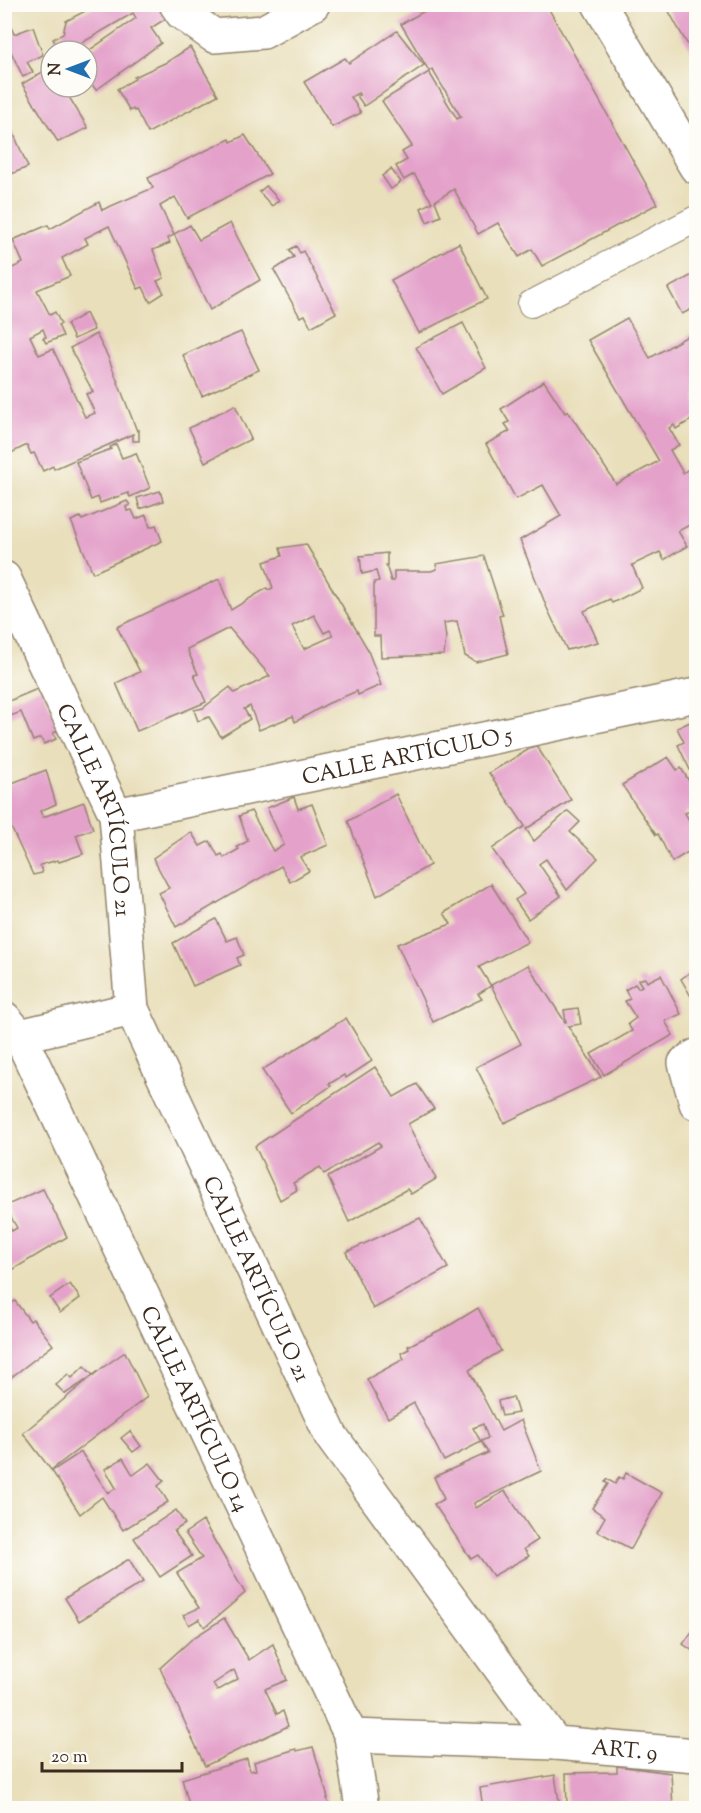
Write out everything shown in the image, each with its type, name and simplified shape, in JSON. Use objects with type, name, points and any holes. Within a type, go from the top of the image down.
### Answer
[{"type":"street","points":[[176,4],[182,13],[214,36],[263,32],[314,4]]},
{"type":"street","points":[[599,4],[696,167]]},
{"type":"street","name":"CALLE ARTÍCULO 21","points":[[4,578],[117,815],[132,1009],[330,1436],[555,1743]]},
{"type":"street","name":"CALLE ARTÍCULO 5","points":[[117,815],[696,695]]},
{"type":"street","points":[[10,1029],[132,1009]]},
{"type":"street","name":"CALLE ARTÍCULO 14","points":[[10,1029],[351,1736],[362,1809]]},
{"type":"street","points":[[696,1056],[685,1063],[696,1103]]},
{"type":"street","points":[[351,1736],[555,1743]]},
{"type":"street","name":"ART. 9","points":[[555,1743],[696,1755]]},
{"type":"lane","points":[[531,304],[696,219]]},
{"type":"building","points":[[437,4],[546,4],[657,204],[542,266],[532,249],[519,257],[498,223],[478,234],[454,189],[435,201],[441,216],[427,222],[421,208],[432,202],[414,174],[404,180],[396,166],[407,160],[402,152],[412,146],[382,101],[429,72],[457,119],[461,117],[432,69],[429,71],[401,24]]},
{"type":"building","points":[[665,4],[696,4],[696,59],[678,28]]},
{"type":"building","points":[[92,5],[163,5],[170,16],[151,28],[161,43],[99,88],[99,44],[136,18],[133,13],[89,39],[53,39],[63,34],[66,21],[93,7]]},
{"type":"building","points":[[6,15],[14,34],[33,27],[39,44],[39,57],[27,62],[33,72],[23,77],[4,37],[4,16]]},
{"type":"building","points":[[397,31],[424,65],[364,106],[357,96],[360,95],[358,93],[351,97],[361,113],[332,127],[304,82],[345,58],[349,63]]},
{"type":"building","points":[[190,47],[218,95],[148,133],[136,110],[130,111],[117,89],[135,79],[134,77],[167,62]]},
{"type":"building","points":[[39,74],[39,99],[70,99],[88,128],[58,142],[22,84]]},
{"type":"building","points":[[4,122],[10,125],[28,167],[4,177]]},
{"type":"building","points":[[245,135],[270,174],[187,218],[175,197],[160,206],[174,235],[168,238],[170,243],[153,250],[164,278],[157,281],[164,293],[150,302],[143,287],[138,289],[109,226],[85,238],[88,244],[62,258],[70,276],[37,290],[50,315],[55,312],[61,324],[58,325],[63,336],[46,343],[43,338],[46,337],[43,329],[30,336],[39,355],[53,349],[85,417],[95,413],[86,394],[93,392],[70,348],[96,334],[108,357],[137,431],[139,430],[139,441],[133,441],[133,434],[54,469],[53,466],[43,471],[27,445],[9,454],[4,445],[4,272],[23,263],[13,240],[48,225],[50,229],[99,202],[102,210],[153,188],[148,178],[230,139],[231,142]]},
{"type":"building","points":[[391,169],[401,182],[391,189],[382,176]]},
{"type":"building","points":[[266,186],[279,200],[272,206],[259,192]]},
{"type":"building","points":[[230,223],[260,280],[210,310],[174,234],[190,225],[199,240]]},
{"type":"building","points":[[459,243],[487,299],[419,333],[391,280]]},
{"type":"building","points":[[296,246],[300,253],[303,251],[336,313],[311,327],[305,315],[300,317],[274,270],[294,257],[289,250]]},
{"type":"building","points":[[696,273],[696,307],[682,314],[668,288]]},
{"type":"building","points":[[86,313],[94,330],[74,339],[67,324]]},
{"type":"building","points":[[627,318],[650,358],[691,334],[696,336],[696,417],[676,429],[674,425],[669,428],[679,445],[670,450],[683,473],[696,464],[696,525],[695,522],[678,531],[687,546],[664,560],[660,552],[632,565],[642,588],[612,603],[610,599],[584,611],[598,642],[567,650],[547,608],[520,540],[561,516],[543,485],[516,499],[486,444],[510,431],[505,424],[509,422],[501,409],[544,381],[565,413],[568,411],[616,484],[659,461],[588,340]]},
{"type":"building","points":[[463,323],[486,368],[442,394],[416,347]]},
{"type":"building","points":[[241,332],[259,370],[202,396],[183,355]]},
{"type":"building","points":[[235,405],[251,439],[205,462],[189,428]]},
{"type":"building","points":[[116,444],[122,458],[136,453],[150,488],[130,497],[128,493],[100,503],[98,497],[91,500],[76,462],[111,449],[110,447]]},
{"type":"building","points":[[160,491],[163,501],[140,509],[137,498]]},
{"type":"building","points":[[127,501],[130,505],[126,507],[127,511],[132,510],[136,519],[146,515],[150,527],[156,525],[162,541],[93,573],[71,521],[80,517],[82,520]]},
{"type":"building","points":[[306,544],[367,648],[381,685],[358,695],[357,691],[295,722],[293,716],[259,730],[250,706],[244,709],[250,719],[221,737],[209,717],[198,721],[194,710],[203,708],[230,687],[234,693],[270,676],[229,628],[187,649],[198,674],[194,675],[206,702],[137,731],[116,683],[140,672],[117,627],[219,579],[231,610],[267,588],[268,590],[273,588],[264,562],[282,556],[280,548]],"holes":[[[314,615],[324,633],[330,630],[333,636],[304,649],[292,626]]]},
{"type":"building","points":[[387,553],[386,565],[391,581],[394,581],[394,571],[431,571],[437,569],[436,564],[484,556],[503,615],[499,616],[508,654],[476,662],[465,656],[457,621],[444,623],[446,638],[444,655],[381,657],[380,636],[374,636],[374,582],[379,581],[376,571],[362,574],[360,556]]},
{"type":"building","points":[[42,687],[59,730],[53,733],[56,739],[44,744],[41,738],[33,741],[21,712],[8,717],[4,708],[4,703]]},
{"type":"building","points":[[696,713],[696,767],[690,770],[678,745],[684,742],[677,728],[692,721],[690,715]]},
{"type":"building","points":[[536,745],[571,800],[526,829],[534,841],[568,811],[580,822],[570,832],[598,858],[567,890],[546,859],[539,864],[561,896],[528,919],[515,900],[524,894],[492,849],[525,826],[489,773]]},
{"type":"building","points":[[668,757],[677,770],[681,768],[695,791],[691,793],[693,797],[696,795],[696,808],[685,813],[693,827],[696,825],[696,847],[672,862],[658,834],[656,835],[622,785]]},
{"type":"building","points":[[46,770],[56,804],[40,811],[43,817],[84,802],[93,829],[76,835],[83,854],[59,862],[58,860],[40,865],[42,873],[33,875],[10,825],[4,828],[4,786]]},
{"type":"building","points":[[396,794],[430,865],[377,896],[348,821]]},
{"type":"building","points":[[294,797],[298,809],[312,804],[328,845],[300,857],[309,871],[290,882],[281,866],[176,927],[159,893],[169,888],[153,858],[191,832],[200,846],[210,841],[218,856],[222,854],[224,858],[248,841],[239,816],[251,811],[273,851],[284,845],[267,808]]},
{"type":"building","points":[[491,884],[528,942],[479,967],[491,986],[478,994],[482,999],[433,1022],[397,944],[451,924],[444,913]]},
{"type":"building","points":[[216,919],[227,941],[237,937],[244,955],[237,958],[240,965],[193,986],[173,943]]},
{"type":"building","points":[[528,965],[565,1022],[564,1010],[578,1008],[581,1024],[568,1026],[601,1077],[504,1123],[476,1067],[521,1044],[491,985]]},
{"type":"building","points":[[696,968],[696,1005],[681,979]]},
{"type":"building","points":[[661,975],[681,1014],[665,1021],[673,1035],[604,1075],[591,1054],[632,1031],[628,1024],[636,1018],[625,1001],[630,999],[625,990],[635,984],[638,988],[642,986],[638,980],[645,978],[647,982]]},
{"type":"building","points":[[346,1018],[372,1061],[346,1078],[344,1075],[329,1084],[331,1086],[291,1113],[262,1070]]},
{"type":"building","points":[[375,1067],[394,1097],[417,1084],[434,1109],[408,1124],[436,1179],[411,1194],[407,1189],[349,1222],[328,1177],[381,1146],[378,1142],[324,1174],[320,1167],[293,1183],[297,1190],[280,1200],[255,1146]]},
{"type":"building","points":[[43,1189],[67,1237],[4,1275],[4,1220],[12,1231],[17,1228],[5,1206]]},
{"type":"building","points":[[420,1218],[448,1268],[373,1309],[346,1252]]},
{"type":"building","points":[[70,1284],[80,1298],[60,1313],[50,1298]]},
{"type":"building","points":[[15,1301],[30,1321],[33,1319],[53,1345],[5,1382],[5,1304],[6,1307]]},
{"type":"building","points":[[478,1308],[501,1351],[469,1370],[501,1431],[521,1420],[541,1471],[474,1503],[476,1508],[505,1491],[538,1540],[524,1549],[529,1556],[493,1576],[478,1555],[471,1559],[434,1504],[444,1499],[434,1477],[488,1453],[481,1441],[488,1438],[483,1424],[473,1428],[481,1442],[444,1461],[414,1403],[388,1418],[367,1379],[404,1359],[401,1353],[409,1349],[408,1346]]},
{"type":"building","points":[[125,1352],[147,1397],[51,1470],[23,1433]]},
{"type":"building","points":[[84,1366],[93,1375],[65,1394],[56,1385],[68,1374],[72,1378]]},
{"type":"building","points":[[513,1397],[518,1413],[502,1416],[498,1401]]},
{"type":"building","points":[[130,1431],[141,1446],[133,1452],[121,1438]]},
{"type":"building","points":[[81,1452],[108,1493],[116,1488],[105,1469],[123,1458],[133,1475],[150,1463],[164,1481],[158,1486],[168,1502],[123,1530],[102,1497],[80,1514],[52,1471]]},
{"type":"building","points":[[626,1473],[662,1493],[631,1549],[597,1531],[605,1517],[592,1508],[608,1484],[605,1482],[607,1479],[615,1484],[619,1477],[623,1479]]},
{"type":"building","points":[[176,1510],[185,1524],[174,1531],[192,1556],[160,1577],[134,1538]]},
{"type":"building","points":[[203,1521],[245,1593],[205,1627],[199,1619],[189,1625],[183,1615],[199,1608],[177,1573],[202,1558],[185,1533]]},
{"type":"building","points":[[129,1559],[143,1582],[79,1621],[65,1598]]},
{"type":"building","points":[[224,1618],[249,1660],[273,1644],[287,1680],[265,1689],[277,1714],[283,1711],[288,1726],[205,1766],[160,1668],[193,1638]],"holes":[[[234,1670],[238,1679],[217,1691],[213,1684]]]},
{"type":"building","points":[[696,1626],[696,1653],[683,1644]]},
{"type":"building","points":[[313,1747],[330,1808],[311,1808],[310,1803],[291,1808],[190,1808],[182,1779],[247,1759],[250,1771],[256,1770],[254,1762],[296,1749],[297,1751]]},
{"type":"building","points":[[617,1766],[671,1773],[673,1808],[567,1808],[566,1773],[617,1772]]},
{"type":"building","points":[[555,1775],[560,1808],[483,1808],[480,1788]]}]
